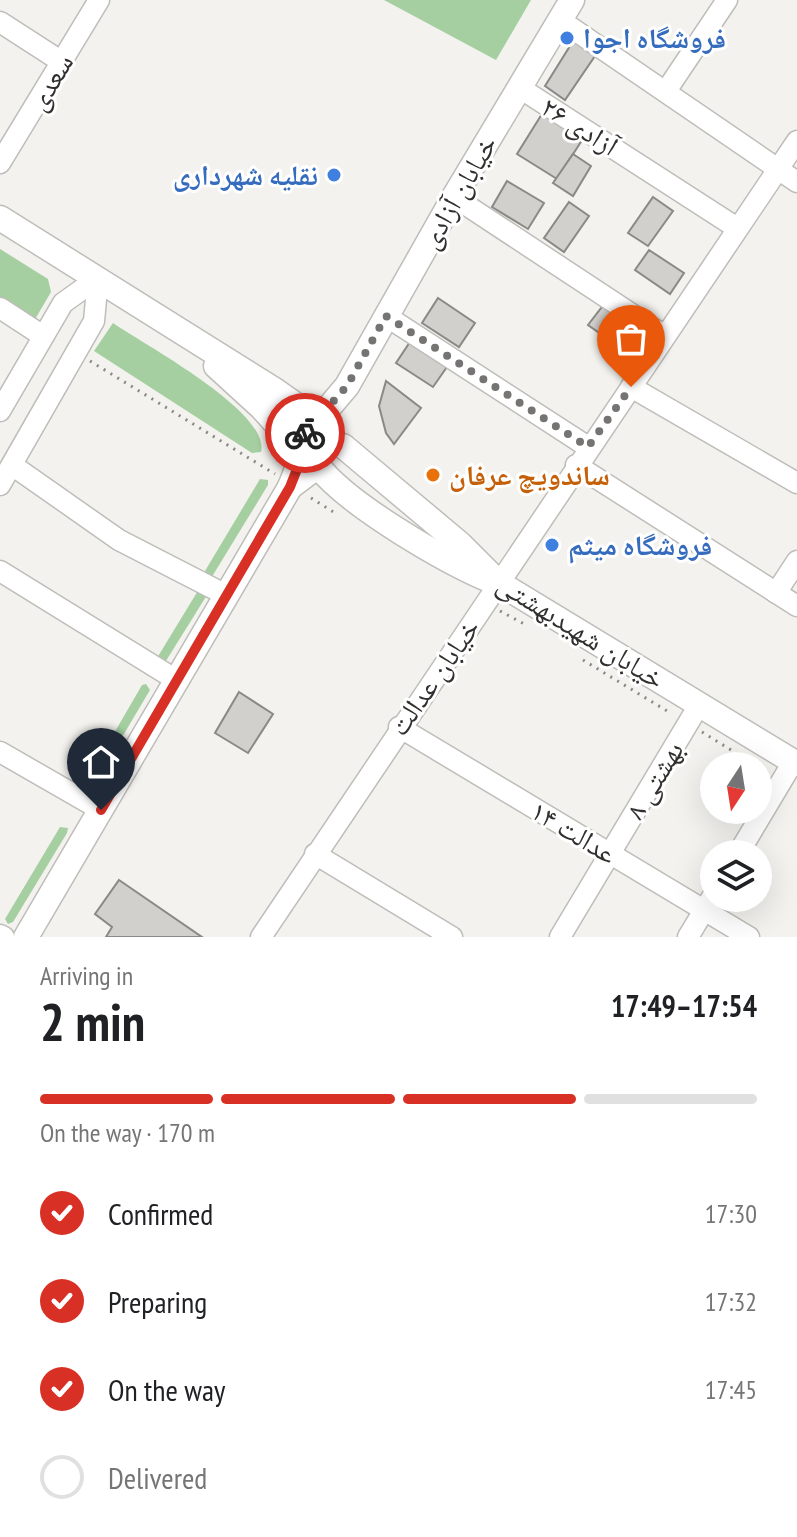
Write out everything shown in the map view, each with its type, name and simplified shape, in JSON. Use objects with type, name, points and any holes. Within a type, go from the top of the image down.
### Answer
[{"type":"main road","name":"خیابان آزادی","points":[[347,386],[454,197],[566,10]]},
{"type":"main road","points":[[0,218],[293,402],[314,425],[334,428],[343,443]]},
{"type":"main road","points":[[165,322],[262,408],[332,482],[422,545],[459,567],[499,583]]},
{"type":"main road","points":[[310,460],[332,464],[343,443],[341,408],[347,386]]},
{"type":"main road","points":[[26,937],[290,487],[310,460],[304,434],[347,386]]},
{"type":"main road","name":"خیابان شهیدبهشتی","points":[[343,443],[460,544],[499,583],[795,763]]},
{"type":"street","name":"سعدی","points":[[0,163],[99,0]]},
{"type":"street","points":[[666,91],[727,0]]},
{"type":"street","points":[[566,10],[666,91],[797,182]]},
{"type":"street","points":[[0,22],[62,62]]},
{"type":"street","name":"آزادی ۲۶","points":[[520,88],[737,228]]},
{"type":"street","name":"خیابان عدالت","points":[[261,937],[399,727],[797,141]]},
{"type":"street","points":[[454,197],[665,336]]},
{"type":"street","points":[[0,411],[63,303],[98,278]]},
{"type":"street","points":[[0,485],[94,321],[98,278]]},
{"type":"street","points":[[0,308],[43,336]]},
{"type":"street","points":[[386,316],[588,447]]},
{"type":"street","points":[[631,387],[797,483]]},
{"type":"street","points":[[12,465],[119,540],[226,595]]},
{"type":"street","points":[[576,465],[797,606]]},
{"type":"street","points":[[776,593],[797,561]]},
{"type":"street","points":[[0,571],[178,681]]},
{"type":"street","name":"بهشتی ۸","points":[[560,937],[699,705]]},
{"type":"street","name":"عدالت ۱۴","points":[[399,727],[610,853],[700,898]]},
{"type":"street","points":[[0,752],[101,810]]},
{"type":"street","points":[[747,840],[795,763]]},
{"type":"street","points":[[315,854],[452,937]]},
{"type":"street","points":[[688,937],[703,912]]},
{"type":"street","name":"عدالت ۱۴","points":[[720,912],[749,937]]},
{"type":"green space","points":[[384,0],[531,0],[496,60]]},
{"type":"green space","points":[[0,249],[48,279],[51,292],[34,321],[0,301]]},
{"type":"green space","points":[[113,323],[176,362],[226,399],[259,436],[261,452],[252,453],[94,351]]},
{"type":"green space","points":[[260,479],[268,480],[268,485],[213,575],[209,576],[205,571]]},
{"type":"green space","points":[[199,589],[207,595],[164,664],[157,658]]},
{"type":"green space","points":[[146,684],[150,690],[88,790],[84,785],[142,685]]},
{"type":"green space","points":[[60,827],[68,828],[67,833],[13,922],[8,924],[5,919]]},
{"type":"building","points":[[575,38],[597,53],[565,100],[545,86]]},
{"type":"building","points":[[545,109],[586,134],[557,179],[517,154]]},
{"type":"building","points":[[573,154],[591,166],[573,196],[553,183]]},
{"type":"building","points":[[507,181],[544,203],[528,229],[492,207]]},
{"type":"building","points":[[653,197],[673,211],[648,246],[628,233]]},
{"type":"building","points":[[569,202],[589,216],[564,252],[544,238]]},
{"type":"building","points":[[649,250],[684,273],[670,294],[635,270]]},
{"type":"building","points":[[438,298],[475,323],[459,347],[422,323]]},
{"type":"building","points":[[605,303],[637,326],[622,349],[588,325]]},
{"type":"building","points":[[412,339],[449,364],[433,387],[396,363]]},
{"type":"building","points":[[386,381],[421,408],[394,444],[386,433],[379,406]]},
{"type":"building","points":[[239,692],[273,714],[248,753],[215,733]]},
{"type":"building","points":[[119,880],[202,937],[106,937],[112,927],[95,914]]},
{"type":"way so far","points":[[305,433],[347,386],[386,316],[588,447],[631,387]]},
{"type":"place","name":"فروشگاه اجوا","points":[[567,38]]},
{"type":"place","name":"نقلیه شهرداری","points":[[334,175]]},
{"type":"place","name":"ساندویچ عرفان","points":[[433,475]]},
{"type":"place","name":"فروشگاه میثم","points":[[552,545]]},
{"type":"route","points":[[101,810],[290,487],[303,454],[301,447],[305,433]]}]
